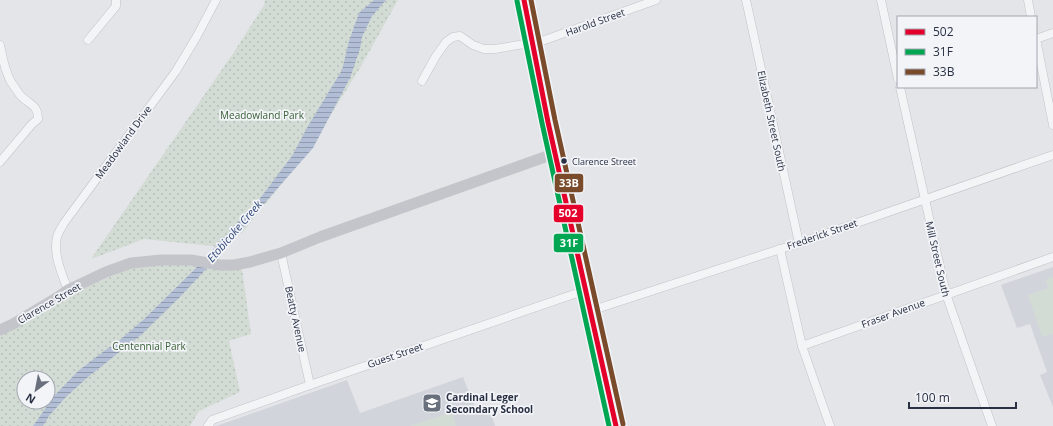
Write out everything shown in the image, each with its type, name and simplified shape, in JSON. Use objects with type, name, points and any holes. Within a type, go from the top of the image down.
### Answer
[{"type":"main road","points":[[524,0],[553,142],[616,426]]},
{"type":"street","points":[[88,40],[116,6],[116,0]]},
{"type":"street","name":"Meadowland Drive","points":[[68,290],[58,260],[56,246],[57,237],[64,223],[176,71],[216,0]]},
{"type":"street","name":"Harold Street","points":[[422,81],[436,56],[446,42],[453,37],[460,36],[473,45],[484,49],[495,49],[542,40],[656,0]]},
{"type":"street","name":"Elizabeth Street South","points":[[746,0],[799,242]]},
{"type":"street","points":[[881,0],[897,74]]},
{"type":"street","points":[[1028,0],[1031,16]]},
{"type":"street","points":[[1037,39],[1053,34]]},
{"type":"street","points":[[1037,44],[1053,125]]},
{"type":"street","points":[[0,45],[5,70],[12,84],[20,95],[35,107],[38,113],[38,119],[0,162]]},
{"type":"street","name":"Mill Street South","points":[[900,88],[946,294],[992,426]]},
{"type":"street","name":"Clarence Street","points":[[0,330],[13,324],[68,290],[106,272],[131,263],[161,260],[191,260],[220,265],[234,265],[250,262],[281,253],[556,152]]},
{"type":"street","name":"Frederick Street","points":[[590,311],[780,249],[1053,154]]},
{"type":"street","points":[[780,249],[802,346],[830,426]]},
{"type":"street","name":"Beatty Avenue","points":[[281,253],[310,385]]},
{"type":"street","name":"Fraser Avenue","points":[[802,346],[1053,257]]},
{"type":"street","name":"Guest Street","points":[[208,426],[212,420],[586,290]]},
{"type":"shaded area","points":[[1053,267],[1053,407],[1040,375],[1047,372],[1030,324],[1017,328],[1001,285]]},
{"type":"shaded area","name":"Cardinal Leger Secondary School","points":[[463,377],[476,410],[489,407],[495,426],[216,426],[347,380],[360,413]]},
{"type":"green space","name":"Meadowland Park","points":[[265,0],[398,0],[360,68],[308,151],[242,233],[222,247],[144,239],[91,259],[234,52],[264,5]]},
{"type":"green space","name":"Centennial Park","points":[[176,262],[214,268],[242,269],[251,334],[229,341],[240,392],[199,411],[190,426],[0,426],[0,336],[80,290],[140,264]]},
{"type":"green space","points":[[1053,276],[1053,334],[1042,337],[1028,295],[1048,288],[1046,280]]},
{"type":"green space","points":[[452,412],[456,426],[410,426]]},
{"type":"water","name":"Etobicoke Creek","points":[[374,0],[386,0],[372,16],[362,37],[360,49],[350,78],[313,148],[221,253],[179,298],[141,335],[88,377],[56,408],[56,394],[78,371],[120,340],[143,320],[193,271],[261,197],[292,156],[308,126],[342,70],[349,41],[359,13]]},
{"type":"water","points":[[44,410],[54,410],[43,426],[33,426]]},
{"type":"transit line","name":"502","points":[[524,0],[548,122],[616,426]]},
{"type":"transit line","name":"33B","points":[[531,0],[555,120],[623,424]]},
{"type":"transit line","name":"31F","points":[[517,1],[542,123],[609,426]]},
{"type":"place","name":"Clarence Street","points":[[564,161]]},
{"type":"place","name":"Cardinal Leger Secondary School","points":[[432,403]]}]
